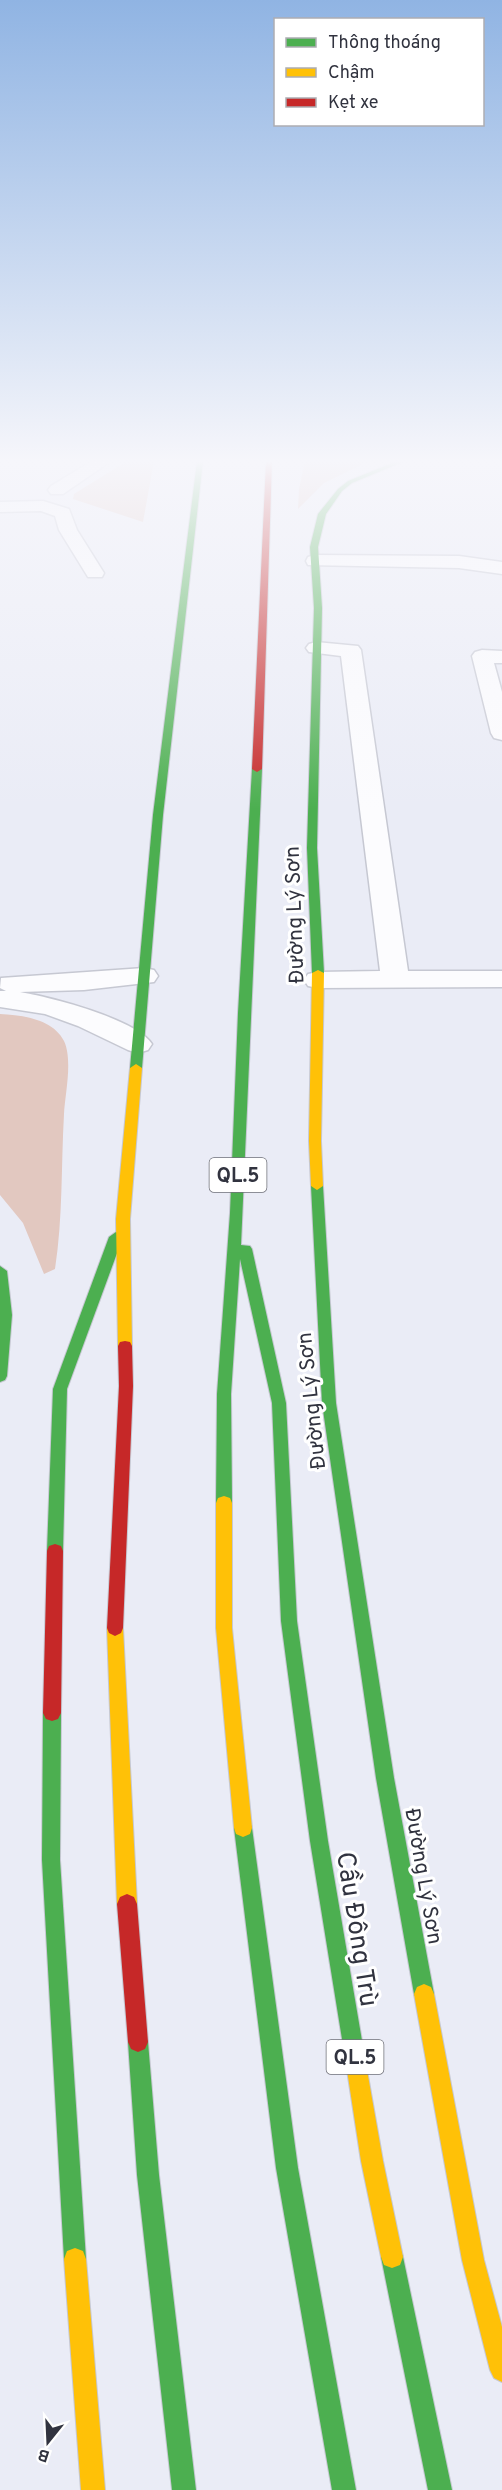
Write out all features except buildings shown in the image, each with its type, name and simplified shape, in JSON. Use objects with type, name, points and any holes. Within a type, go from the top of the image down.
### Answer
[{"type":"main road","points":[[184,2490],[148,2175],[123,1849],[115,1632],[126,1386],[123,1219],[158,814],[186,577]]},
{"type":"main road","name":"Đường Lý Sơn","points":[[266,577],[244,1013],[237,1213],[224,1394],[224,1628],[244,1842],[287,2168],[344,2490]]},
{"type":"main road","name":"Đường Lý Sơn","points":[[316,577],[318,608],[312,848],[318,980],[315,1141],[329,1403],[385,1778],[473,2260],[502,2370]]},
{"type":"main road","name":"Đường Lý Sơn","points":[[237,1213],[279,1403],[289,1621]]},
{"type":"main road","points":[[93,2490],[69,2189],[51,1860],[52,1635],[60,1389],[123,1219]]},
{"type":"main road","points":[[0,1271],[5,1315],[0,1376]]},
{"type":"main road","name":"Cầu Đông Trù","points":[[289,1621],[319,1841],[372,2161],[440,2490]]},
{"type":"street","points":[[316,648],[351,650],[395,979]]},
{"type":"street","points":[[492,657],[502,733]]},
{"type":"street","points":[[0,984],[84,982],[144,976]]},
{"type":"street","points":[[318,980],[502,979]]},
{"type":"street","points":[[0,999],[41,1003],[69,1011],[106,1026],[138,1044]]},
{"type":"shaded area","points":[[0,1014],[27,1017],[45,1023],[59,1034],[67,1049],[68,1067],[58,1250],[55,1269],[44,1274],[23,1223],[0,1195]]},
{"type":"traffic: fast","points":[[136,1068],[158,815],[186,577]]},
{"type":"traffic: fast","points":[[316,577],[318,608],[312,848],[318,973]]},
{"type":"traffic: fast","points":[[224,1503],[224,1394],[237,1213],[244,1013],[257,769]]},
{"type":"traffic: fast","points":[[317,1186],[329,1403],[385,1778],[424,1994]]},
{"type":"traffic: fast","points":[[55,1551],[60,1389],[116,1237]]},
{"type":"traffic: fast","points":[[245,1249],[279,1403],[289,1621],[319,1841],[357,2070]]},
{"type":"traffic: fast","points":[[0,1271],[5,1315],[0,1376]]},
{"type":"traffic: fast","points":[[52,1713],[51,1860],[75,2259]]},
{"type":"traffic: fast","points":[[243,1828],[287,2168],[344,2490]]},
{"type":"traffic: fast","points":[[138,2042],[148,2175],[184,2490]]},
{"type":"traffic: fast","points":[[392,2257],[440,2490]]},
{"type":"traffic: slow","points":[[317,1186],[315,1141],[318,973]]},
{"type":"traffic: slow","points":[[125,1346],[123,1219],[136,1068]]},
{"type":"traffic: slow","points":[[224,1503],[224,1628],[243,1828]]},
{"type":"traffic: slow","points":[[115,1628],[127,1904]]},
{"type":"traffic: slow","points":[[424,1994],[473,2260],[502,2370]]},
{"type":"traffic: slow","points":[[357,2070],[372,2161],[392,2257]]},
{"type":"traffic: slow","points":[[75,2259],[93,2490]]},
{"type":"traffic: jam","points":[[257,769],[264,577]]},
{"type":"traffic: jam","points":[[115,1628],[126,1386],[125,1346]]},
{"type":"traffic: jam","points":[[52,1713],[55,1551]]},
{"type":"traffic: jam","points":[[127,1904],[138,2042]]}]
